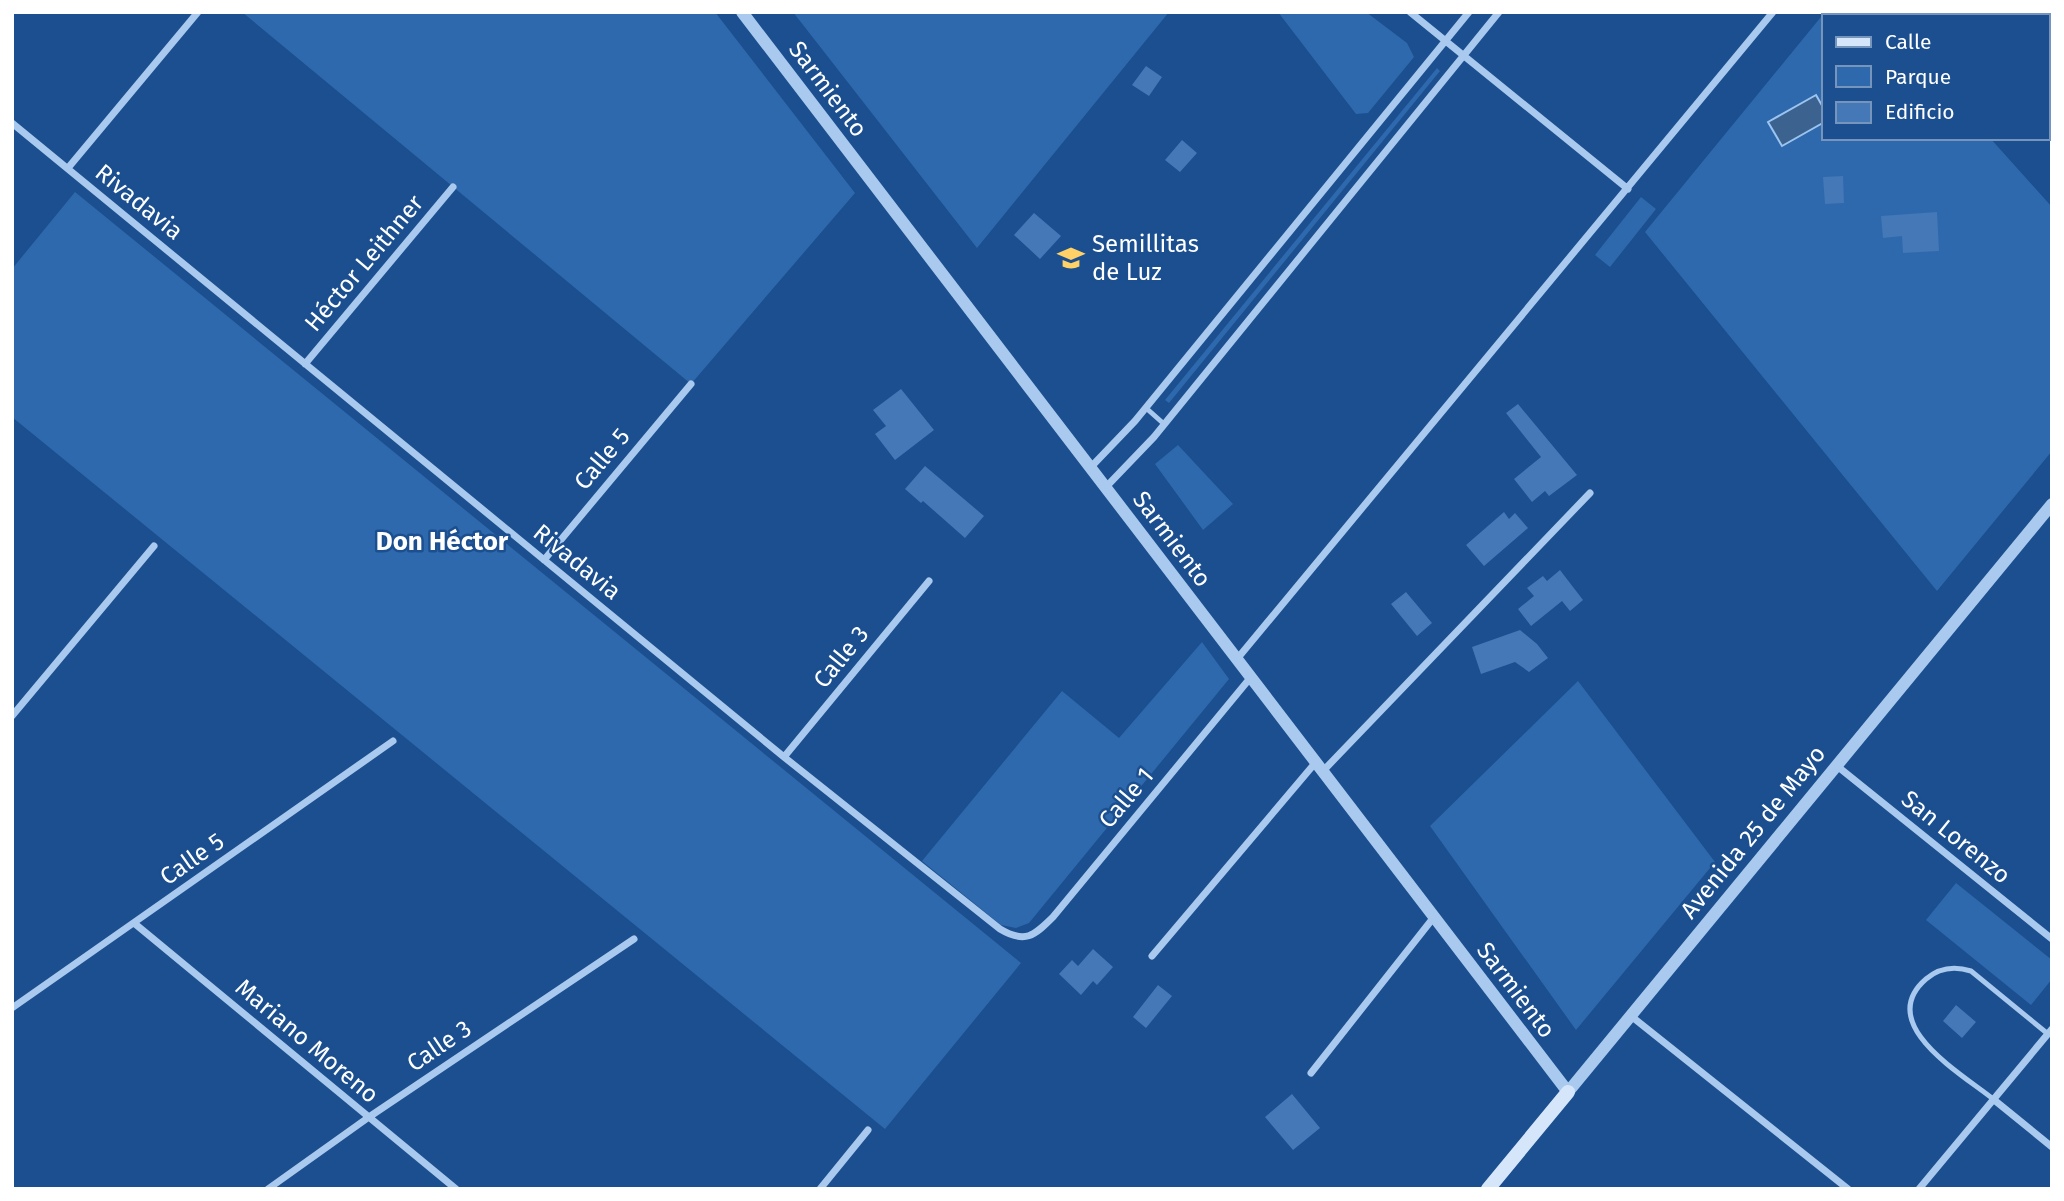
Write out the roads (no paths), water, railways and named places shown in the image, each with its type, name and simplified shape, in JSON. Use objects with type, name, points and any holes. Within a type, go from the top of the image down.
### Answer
[{"type":"main road","name":"Avenida 25 de Mayo","points":[[1488,1189],[1568,1092]]},
{"type":"street","points":[[68,168],[198,12]]},
{"type":"street","name":"Sarmiento","points":[[743,12],[1568,1092]]},
{"type":"street","points":[[1410,12],[1628,189]]},
{"type":"street","points":[[1091,467],[1146,408],[1469,12]]},
{"type":"street","points":[[1106,487],[1164,424],[1499,12]]},
{"type":"street","points":[[1237,659],[1773,12]]},
{"type":"street","name":"Rivadavia","points":[[12,123],[784,757],[1000,929],[1013,937],[1027,938]]},
{"type":"street","name":"Héctor Leithner","points":[[305,364],[453,187]]},
{"type":"street","name":"Calle 5","points":[[544,560],[691,384]]},
{"type":"street","points":[[1152,956],[1319,766],[1590,493]]},
{"type":"street","name":"Avenida 25 de Mayo","points":[[1568,1092],[1837,766],[2047,519],[2052,504]]},
{"type":"street","points":[[12,716],[154,546]]},
{"type":"street","name":"Calle 3","points":[[784,757],[929,581]]},
{"type":"street","name":"Calle 1","points":[[1027,938],[1042,929],[1053,917],[1251,677]]},
{"type":"street","name":"Calle 5","points":[[12,1008],[393,741]]},
{"type":"street","name":"San Lorenzo","points":[[1837,766],[2052,939]]},
{"type":"street","points":[[1311,1073],[1434,917]]},
{"type":"street","name":"Mariano Moreno","points":[[134,923],[456,1189]]},
{"type":"street","name":"Calle 3","points":[[268,1189],[369,1117],[634,939]]},
{"type":"street","points":[[1631,1016],[1848,1189]]},
{"type":"street","points":[[1919,1189],[2050,1031]]},
{"type":"street","points":[[1993,1099],[2052,1147]]},
{"type":"street","points":[[820,1189],[868,1130]]},
{"type":"lane","points":[[1146,408],[1164,424]]},
{"type":"lane","points":[[1993,1099],[1926,1045],[1913,1029],[1908,1011],[1914,994],[1926,979],[1941,970],[1957,967],[1971,971],[2050,1031]]},
{"type":"place","name":"Semillitas de Luz","points":[[1071,258]]},
{"type":"district","name":"Don Héctor","points":[[442,541]]}]
